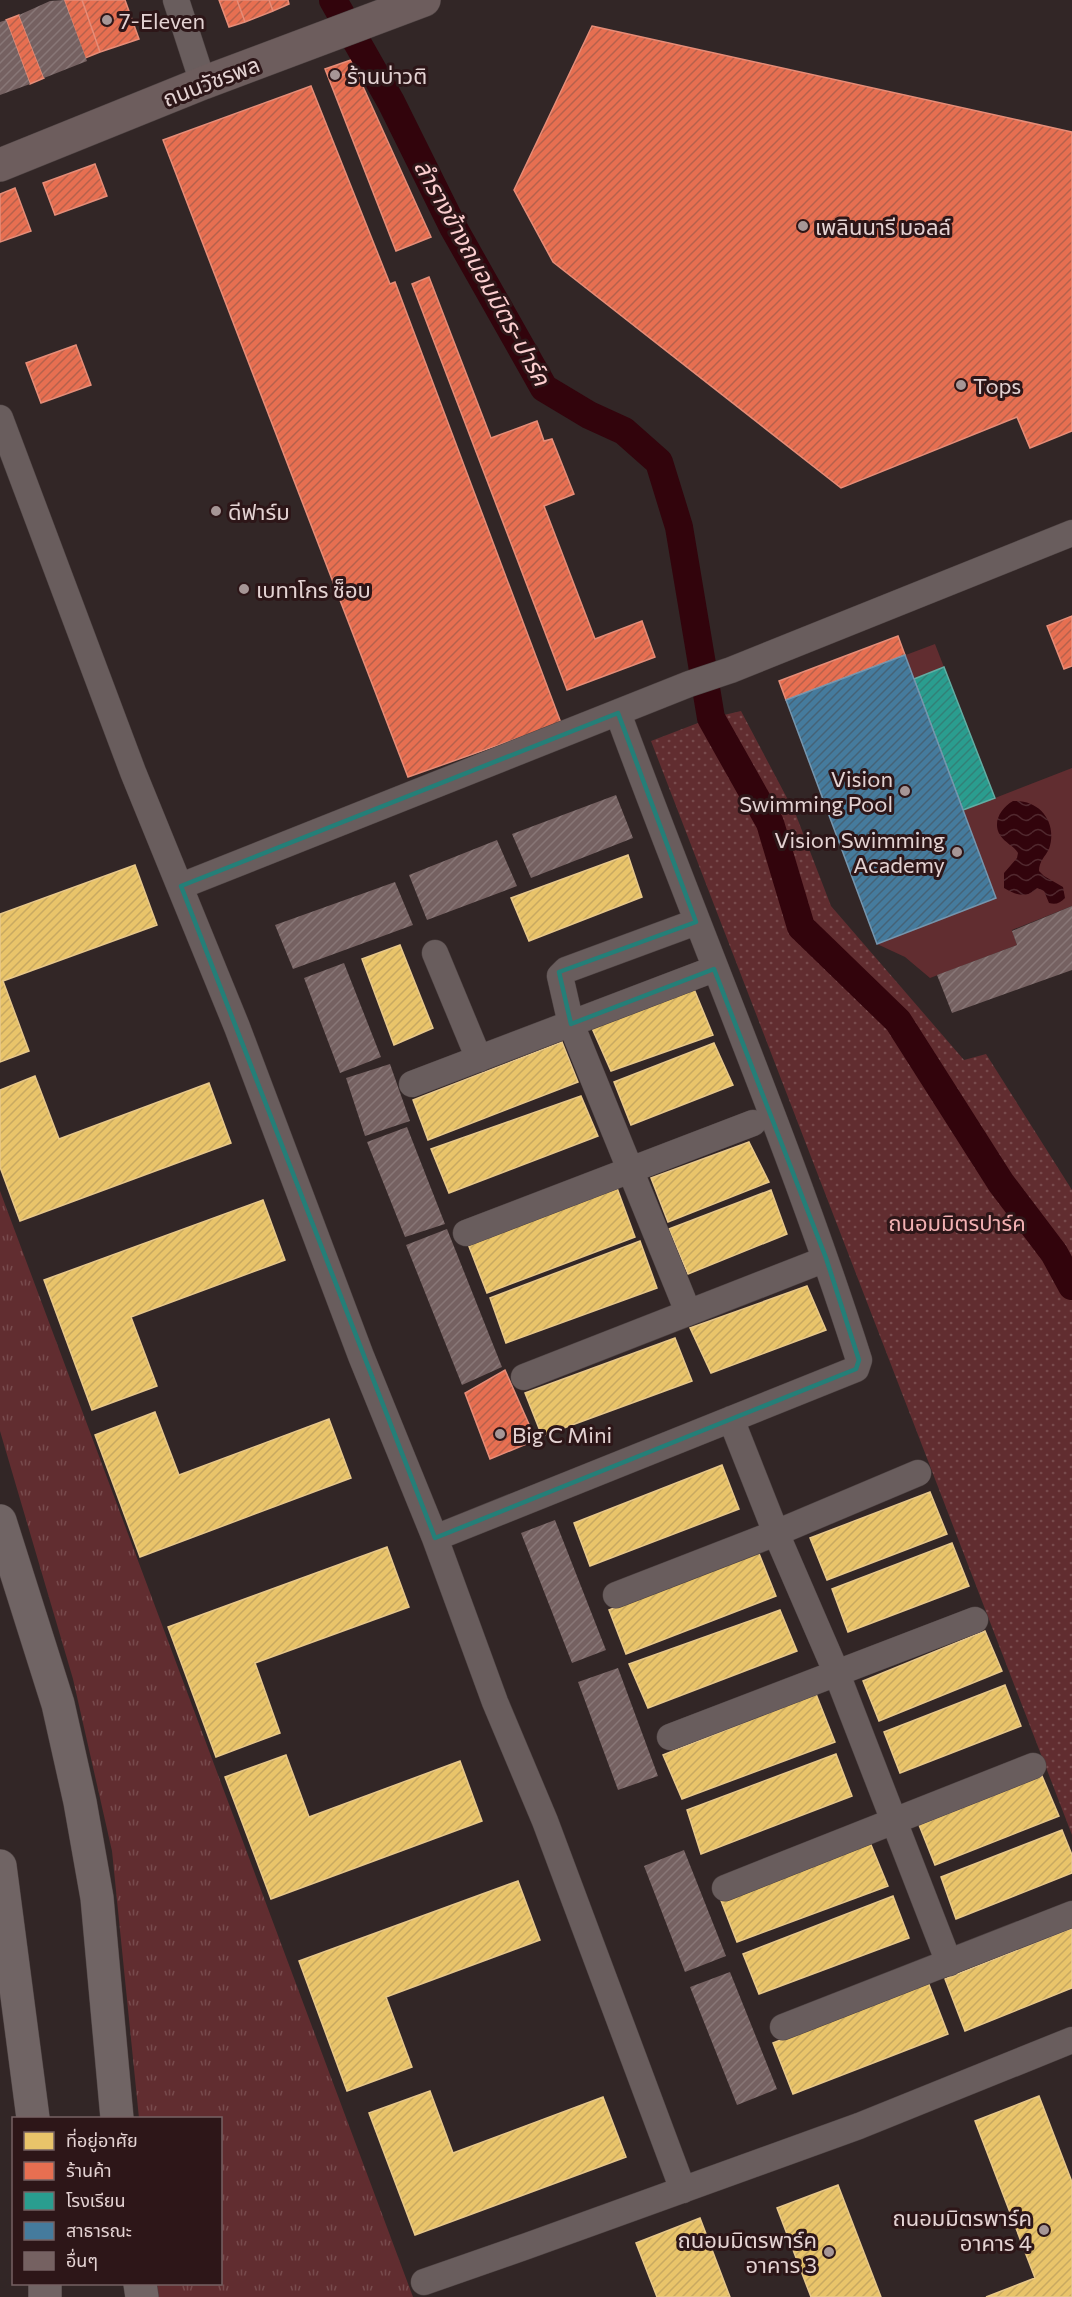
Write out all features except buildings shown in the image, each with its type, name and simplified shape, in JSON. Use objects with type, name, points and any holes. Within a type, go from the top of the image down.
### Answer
[{"type":"highway","points":[[0,1521],[58,1704],[80,1802],[97,1898],[117,2117]]},
{"type":"highway","points":[[0,1866],[33,2117]]},
{"type":"main road","name":"ถนนวัชรพล","points":[[0,165],[203,83],[424,0]]},
{"type":"street","points":[[176,0],[203,83]]},
{"type":"street","points":[[0,418],[133,772],[246,1049],[361,1356],[435,1538],[495,1702],[545,1821],[683,2190]]},
{"type":"street","points":[[180,886],[731,670],[1072,533]]},
{"type":"street","points":[[435,1538],[856,1369],[859,1360],[826,1258],[618,713]]},
{"type":"street","points":[[688,1312],[571,1024],[560,976],[561,973],[696,922]]},
{"type":"street","points":[[435,953],[479,1059]]},
{"type":"street","points":[[412,1084],[714,969]]},
{"type":"street","points":[[466,1233],[753,1123]]},
{"type":"street","points":[[524,1377],[813,1264]]},
{"type":"street","points":[[730,1419],[837,1674],[949,1963]]},
{"type":"street","points":[[616,1595],[776,1533],[918,1473]]},
{"type":"street","points":[[670,1737],[975,1620]]},
{"type":"street","points":[[725,1887],[1033,1766]]},
{"type":"street","points":[[783,2027],[1072,1914]]},
{"type":"street","points":[[424,2282],[859,2126],[1072,2040]]},
{"type":"highlighted area","points":[[618,713],[696,922],[559,972],[571,1024],[714,969],[826,1258],[859,1360],[856,1369],[435,1538],[181,886]]},
{"type":"green space","name":"Vision Swimming Academy","points":[[935,644],[995,798],[1072,768],[1072,906],[1012,930],[1017,945],[930,978],[905,957],[877,944],[786,700]]},
{"type":"green space","name":"ถนอมมิตรปาร์ค","points":[[741,711],[796,815],[831,906],[964,1060],[986,1054],[1072,1190],[1072,1835],[651,741],[711,718]]},
{"type":"green space","points":[[0,1191],[413,2297],[157,2297],[155,2285],[222,2285],[222,2117],[139,2117],[112,1851],[73,1679],[0,1431]]},
{"type":"water","points":[[1013,801],[1023,801],[1039,808],[1049,822],[1051,839],[1049,849],[1041,862],[1039,871],[1063,887],[1065,898],[1060,902],[1049,903],[1044,891],[1037,888],[1029,894],[1021,895],[1004,888],[1004,873],[1017,858],[1018,853],[1000,835],[997,820],[1005,807]]},
{"type":"waterway","name":"ลำรางข้างถนอมมิตร-ปาร์ค","points":[[333,0],[391,102],[453,227],[544,388],[589,415],[624,431],[659,462],[679,527],[711,718],[770,823],[801,927],[898,1021],[1001,1183],[1054,1253],[1072,1286]]},
{"type":"place","name":"7-Eleven","points":[[107,20]]},
{"type":"place","name":"ร้านบ่าวติ","points":[[335,75]]},
{"type":"place","name":"เพลินนารี มอลล์","points":[[803,226]]},
{"type":"place","name":"Tops","points":[[961,385]]},
{"type":"place","name":"ดีฟาร์ม","points":[[216,511]]},
{"type":"place","name":"เบทาโกร ช็อบ","points":[[244,589]]},
{"type":"place","name":"Vision Swimming Pool","points":[[905,791]]},
{"type":"place","name":"Vision Swimming Academy","points":[[957,852]]},
{"type":"place","name":"Big C Mini","points":[[500,1434]]},
{"type":"place","name":"ถนอมมิตรพาร์ค อาคาร 4","points":[[1044,2230]]},
{"type":"place","name":"ถนอมมิตรพาร์ค อาคาร 3","points":[[829,2252]]}]
